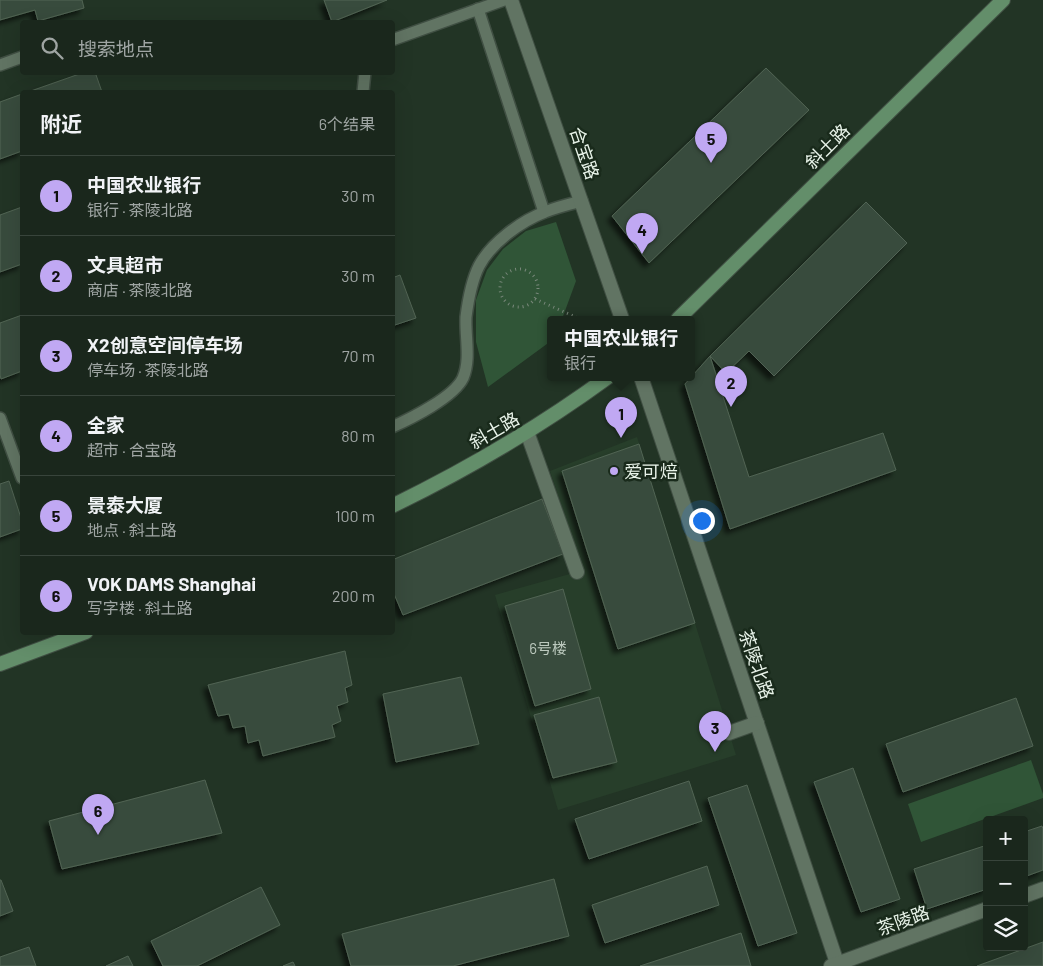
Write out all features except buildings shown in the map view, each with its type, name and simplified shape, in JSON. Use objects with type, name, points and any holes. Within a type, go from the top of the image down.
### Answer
[{"type":"main road","name":"斜土路","points":[[681,316],[1002,0]]},
{"type":"main road","name":"斜土路","points":[[395,505],[434,486],[527,432],[603,381]]},
{"type":"main road","points":[[0,664],[77,635]]},
{"type":"street","name":"合宝路","points":[[512,0],[621,316]]},
{"type":"street","name":"茶陵北路","points":[[642,381],[758,723],[834,965]]},
{"type":"street","points":[[527,432],[577,572]]},
{"type":"street","points":[[729,733],[758,723]]},
{"type":"street","points":[[1028,895],[1043,889]]},
{"type":"street","name":"茶陵路","points":[[834,965],[983,910]]},
{"type":"lane","points":[[395,39],[504,0]]},
{"type":"lane","points":[[478,9],[544,212]]},
{"type":"lane","points":[[0,65],[20,59]]},
{"type":"lane","points":[[363,90],[365,75]]},
{"type":"lane","points":[[395,425],[436,404],[455,389],[462,379],[466,366],[466,318],[470,291],[479,266],[495,244],[516,227],[544,212],[582,201]]},
{"type":"lane","points":[[0,418],[20,473]]},
{"type":"path","points":[[516,268],[530,271],[538,281],[539,288],[535,300],[530,304],[518,307],[507,303],[500,293],[501,280],[505,274],[516,268]]},
{"type":"path","points":[[535,300],[573,316]]},
{"type":"shaded area","points":[[556,222],[576,281],[563,316],[547,316],[547,344],[488,387],[476,342],[476,300],[487,270],[503,249],[526,231]]},
{"type":"shaded area","points":[[637,437],[736,755],[558,810],[495,595],[577,572],[582,567],[550,471]]},
{"type":"shaded area","points":[[1031,760],[1043,794],[1043,798],[993,816],[983,816],[983,820],[921,842],[908,804]]},
{"type":"place","name":"景泰大厦","points":[[711,163]]},
{"type":"place","name":"全家","points":[[642,254]]},
{"type":"place","name":"文具超市","points":[[731,407]]},
{"type":"place","name":"中国农业银行","points":[[621,438]]},
{"type":"place","name":"爱可焙","points":[[614,471]]},
{"type":"place","name":"X2创意空间停车场","points":[[715,752]]},
{"type":"place","name":"VOK DAMS Shanghai","points":[[98,835]]}]
